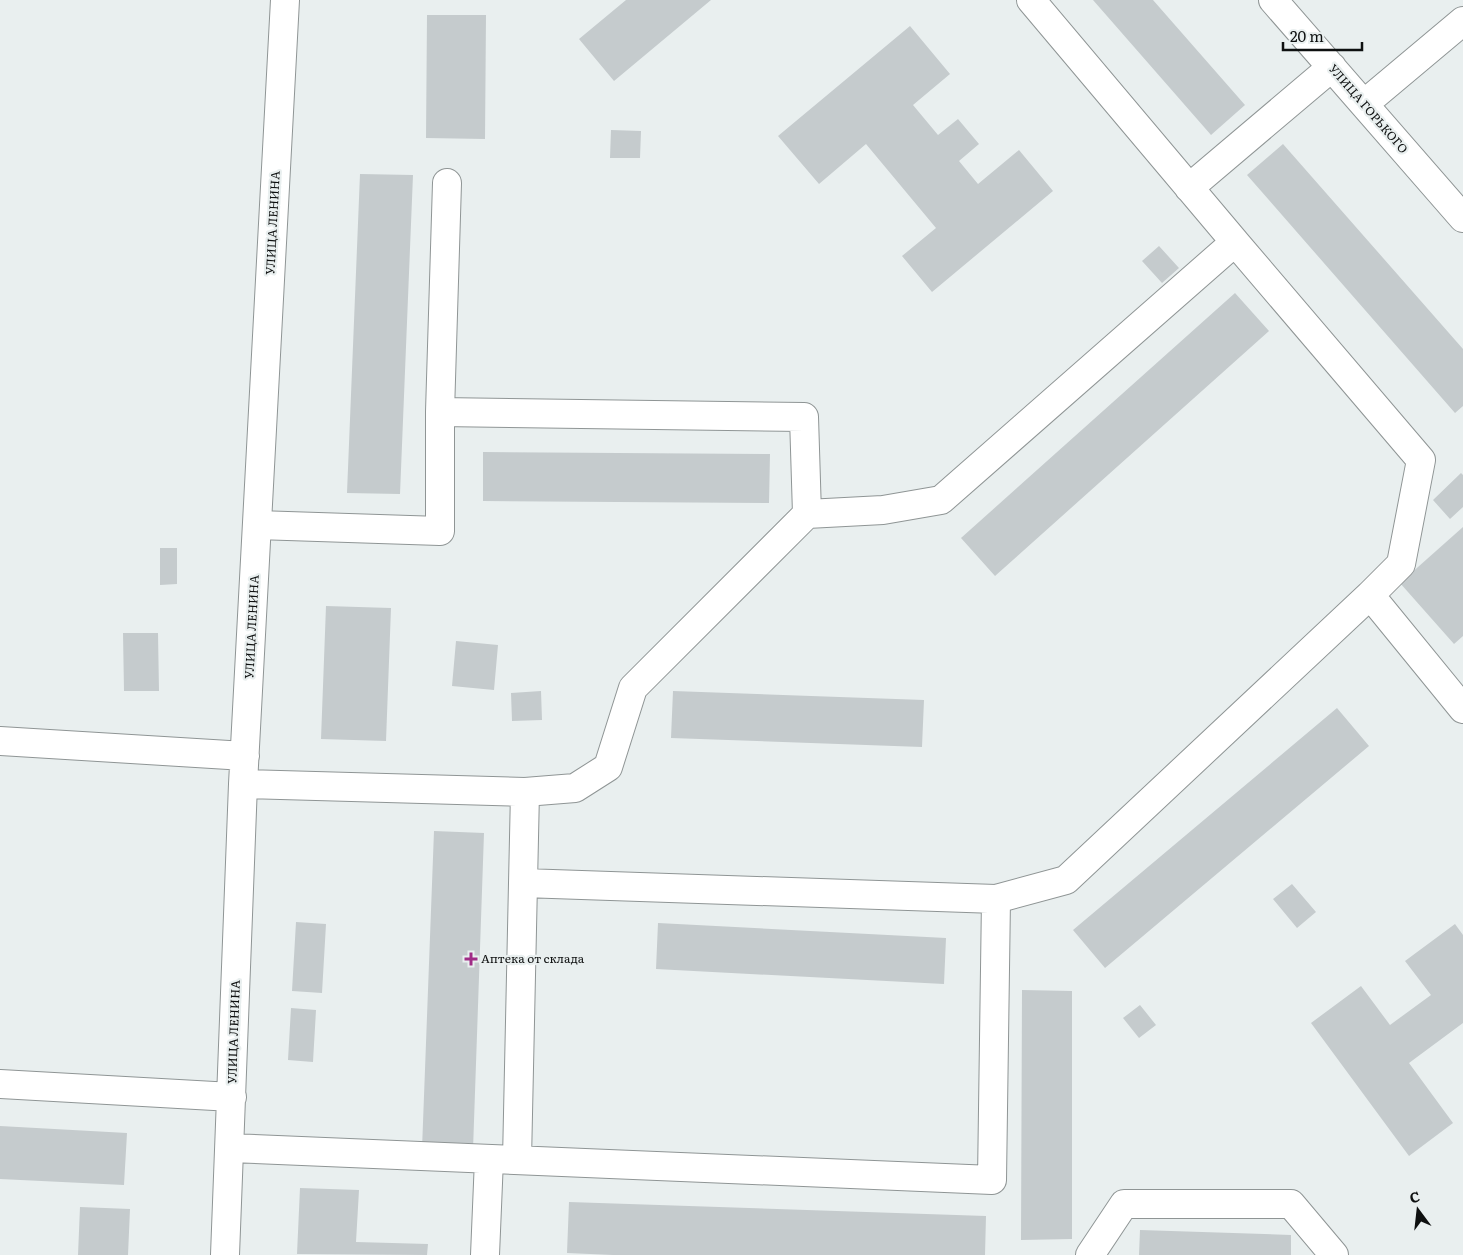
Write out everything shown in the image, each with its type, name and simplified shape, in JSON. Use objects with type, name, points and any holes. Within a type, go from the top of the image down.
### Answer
[{"type":"street","name":"УЛИЦА ЛЕНИНА","points":[[226,1255],[243,784],[285,0]]},
{"type":"street","points":[[523,883],[996,899],[1066,880],[1401,564],[1421,460],[1031,0]]},
{"type":"street","name":"УЛИЦА ГОРЬКОГО","points":[[1273,0],[1463,218]]},
{"type":"street","points":[[1364,104],[1463,21]]},
{"type":"street","points":[[1189,188],[1332,67]]},
{"type":"street","points":[[257,525],[440,531],[440,412],[447,183]]},
{"type":"street","points":[[243,784],[525,792],[575,788],[608,767],[633,688],[807,514],[883,510],[941,500],[1235,242]]},
{"type":"street","points":[[440,412],[804,418],[807,514]]},
{"type":"street","points":[[1370,595],[1463,709]]},
{"type":"street","points":[[0,741],[245,756]]},
{"type":"street","points":[[516,1160],[525,792]]},
{"type":"street","points":[[230,1148],[992,1180],[996,899]]},
{"type":"street","points":[[0,1084],[232,1097]]},
{"type":"street","points":[[485,1255],[489,1159]]},
{"type":"street","points":[[1090,1255],[1124,1204],[1291,1204],[1334,1255]]},
{"type":"building","points":[[626,0],[711,0],[614,81],[579,39]]},
{"type":"building","points":[[1093,0],[1153,0],[1245,105],[1211,135]]},
{"type":"building","points":[[427,15],[486,15],[485,139],[426,138]]},
{"type":"building","points":[[910,26],[950,74],[913,105],[938,135],[958,119],[979,144],[959,161],[978,184],[1019,150],[1053,191],[932,292],[902,256],[936,228],[866,144],[819,184],[778,136]]},
{"type":"building","points":[[611,130],[641,131],[640,158],[610,158]]},
{"type":"building","points":[[1283,144],[1463,349],[1463,406],[1455,413],[1247,175]]},
{"type":"building","points":[[360,174],[413,175],[400,494],[347,493]]},
{"type":"building","points":[[1159,246],[1179,268],[1162,283],[1142,261]]},
{"type":"building","points":[[1235,293],[1269,331],[995,576],[961,538]]},
{"type":"building","points":[[483,452],[770,454],[769,503],[483,501]]},
{"type":"building","points":[[1461,473],[1463,475],[1463,507],[1450,519],[1433,500]]},
{"type":"building","points":[[1463,527],[1463,636],[1454,644],[1400,583]]},
{"type":"building","points":[[160,548],[177,548],[177,584],[160,585]]},
{"type":"building","points":[[326,606],[391,608],[386,741],[321,739]]},
{"type":"building","points":[[123,633],[158,633],[159,691],[124,691]]},
{"type":"building","points":[[456,641],[498,645],[494,690],[452,686]]},
{"type":"building","points":[[541,691],[542,720],[512,721],[511,693]]},
{"type":"building","points":[[673,691],[924,700],[922,747],[671,738]]},
{"type":"building","points":[[1337,708],[1369,746],[1105,968],[1073,930]]},
{"type":"building","points":[[434,831],[484,833],[473,1150],[422,1149]]},
{"type":"building","points":[[1292,884],[1316,912],[1297,928],[1273,899]]},
{"type":"building","points":[[296,922],[326,924],[322,993],[292,991]]},
{"type":"building","points":[[658,923],[946,938],[944,984],[656,969]]},
{"type":"building","points":[[1455,924],[1463,935],[1463,1023],[1409,1063],[1453,1123],[1409,1156],[1311,1023],[1361,986],[1390,1025],[1431,995],[1405,961]]},
{"type":"building","points":[[1022,990],[1072,991],[1072,1239],[1021,1240]]},
{"type":"building","points":[[1140,1005],[1156,1025],[1139,1038],[1123,1018]]},
{"type":"building","points":[[291,1008],[316,1010],[313,1062],[288,1060]]},
{"type":"building","points":[[0,1126],[127,1133],[124,1185],[0,1179]]},
{"type":"building","points":[[300,1188],[359,1190],[356,1242],[428,1244],[427,1255],[297,1254]]},
{"type":"building","points":[[569,1202],[986,1216],[985,1255],[613,1255],[567,1253]]},
{"type":"building","points":[[80,1207],[130,1209],[128,1255],[78,1255]]},
{"type":"building","points":[[1140,1230],[1291,1235],[1291,1255],[1139,1255]]},
{"type":"place","name":"Аптека от склада","points":[[471,959]]}]
